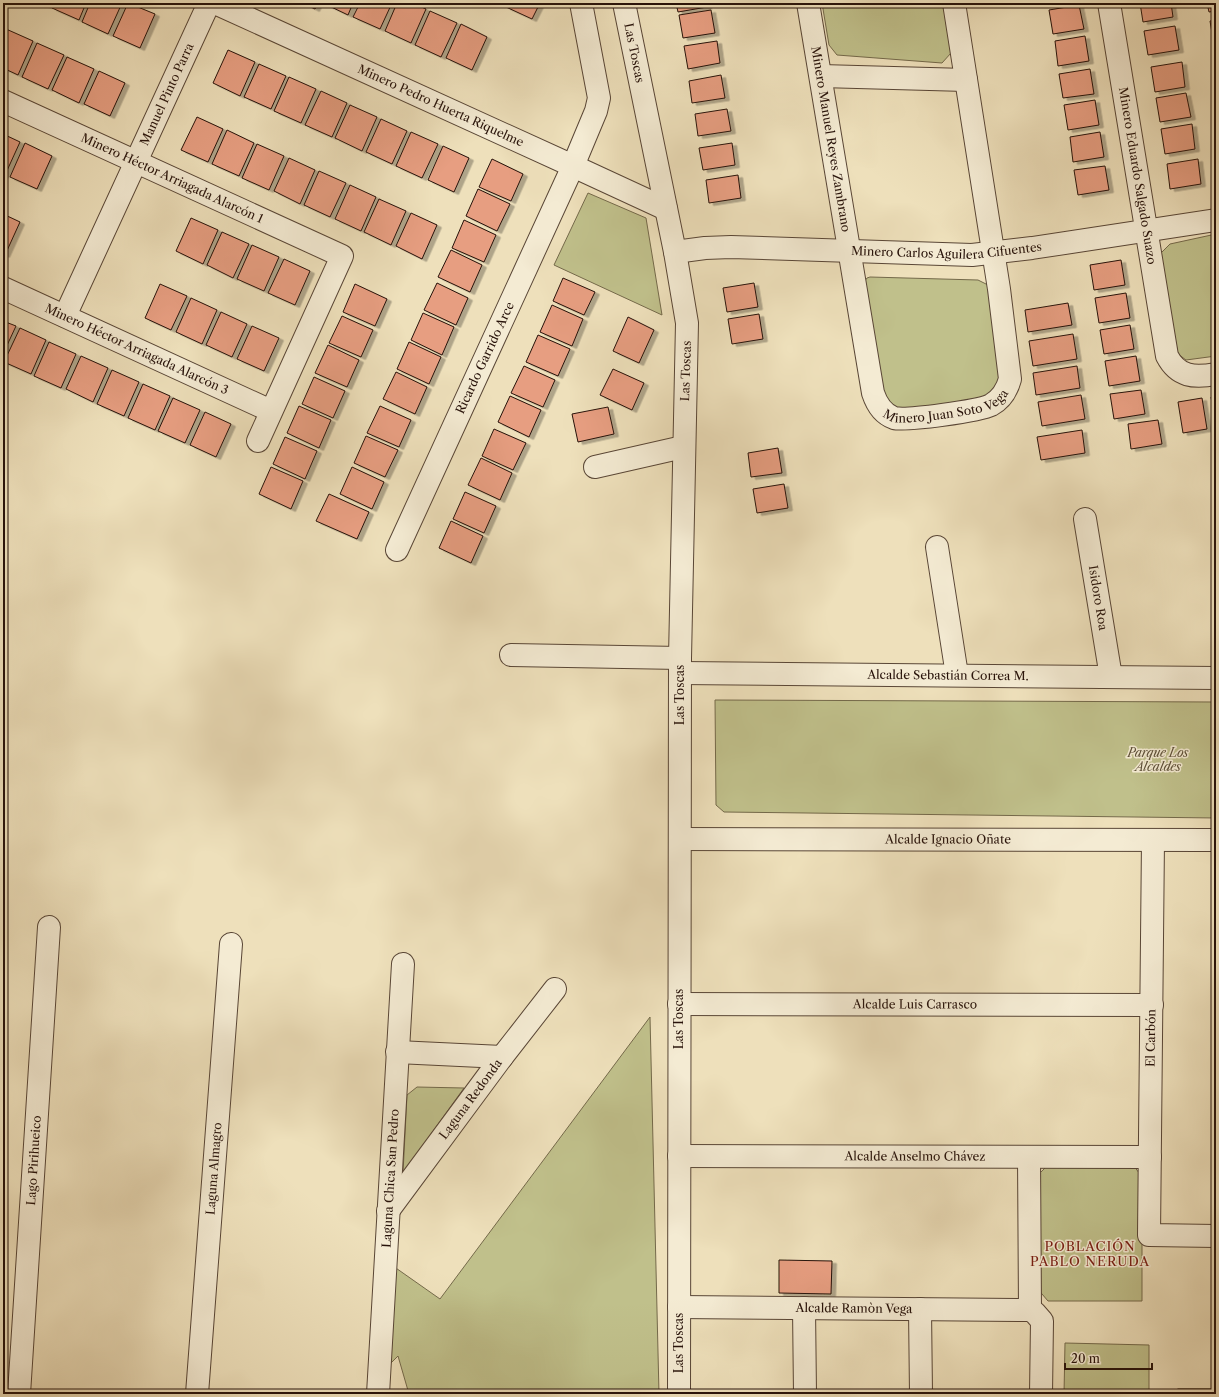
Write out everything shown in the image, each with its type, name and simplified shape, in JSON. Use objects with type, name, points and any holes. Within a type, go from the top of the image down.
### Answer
[{"type":"street","name":"Manuel Pinto Parra","points":[[66,316],[209,3]]},
{"type":"street","name":"Minero Pedro Huerta Riquelme","points":[[215,3],[666,209]]},
{"type":"street","points":[[573,166],[596,110],[599,98],[581,3]]},
{"type":"street","name":"Las Toscas","points":[[624,3],[675,252],[687,323],[683,447],[680,665],[679,1394]]},
{"type":"street","name":"Minero Manuel Reyes Zambrano","points":[[808,3],[873,393]]},
{"type":"street","name":"Minero Juan Soto Vega","points":[[873,393],[880,408],[886,414],[901,419],[983,407],[998,400],[1008,387],[1010,369],[954,3]]},
{"type":"street","name":"Minero Eduardo Salgado Suazo","points":[[1110,3],[1164,348],[1170,363],[1183,374],[1196,377],[1216,374]]},
{"type":"street","points":[[820,76],[966,80]]},
{"type":"street","name":"Minero Héctor Arriagada Alarcón 1","points":[[3,101],[342,256],[271,411]]},
{"type":"street","name":"Ricardo Garrido Arce","points":[[397,550],[573,166]]},
{"type":"street","name":"Minero Carlos Aguilera Cifuentes","points":[[675,252],[705,248],[731,247],[950,255],[993,254],[1216,220]]},
{"type":"street","name":"Minero Héctor Arriagada Alarcón 3","points":[[3,288],[271,411]]},
{"type":"street","points":[[258,441],[271,411]]},
{"type":"street","points":[[595,467],[683,447]]},
{"type":"street","name":"Isidoro Roa","points":[[1085,519],[1111,677]]},
{"type":"street","points":[[937,547],[957,675]]},
{"type":"street","name":"Alcalde Sebastián Correa M.","points":[[511,655],[680,665],[957,675],[1216,678]]},
{"type":"street","name":"Alcalde Ignacio Oñate","points":[[680,839],[1216,840]]},
{"type":"street","name":"El Carbón","points":[[1153,840],[1149,1235],[1216,1236]]},
{"type":"street","name":"Lago Pirihueico","points":[[18,1394],[49,927]]},
{"type":"street","name":"Laguna Almagro","points":[[197,1394],[231,944]]},
{"type":"street","name":"Laguna Chica San Pedro","points":[[378,1394],[403,964]]},
{"type":"street","name":"Laguna Redonda","points":[[388,1211],[502,1057],[555,989]]},
{"type":"street","name":"Alcalde Luis Carrasco","points":[[679,1004],[1152,1005]]},
{"type":"street","points":[[397,1052],[502,1057]]},
{"type":"street","name":"Alcalde Anselmo Chávez","points":[[679,1156],[1150,1157]]},
{"type":"street","points":[[1028,1157],[1030,1310],[1042,1321],[1040,1394]]},
{"type":"street","name":"Alcalde Ramòn Vega","points":[[679,1308],[1030,1310]]},
{"type":"street","points":[[804,1308],[805,1394]]},
{"type":"street","points":[[920,1309],[921,1394]]},
{"type":"green space","points":[[822,3],[943,3],[951,53],[942,63],[837,55],[829,45]]},
{"type":"green space","points":[[588,193],[646,218],[662,315],[554,265]]},
{"type":"green space","points":[[1216,234],[1216,356],[1186,360],[1178,354],[1161,265],[1161,253],[1170,244]]},
{"type":"green space","points":[[870,277],[978,280],[990,286],[1003,379],[988,396],[910,411],[899,409],[890,404],[885,399],[864,282]]},
{"type":"green space","name":"Parque Los Alcaldes","points":[[715,700],[1216,702],[1216,818],[724,812],[716,805]]},
{"type":"green space","points":[[650,1017],[659,1394],[409,1394],[398,1356],[390,1364],[393,1266],[440,1299]]},
{"type":"green space","points":[[417,1087],[464,1088],[403,1173],[407,1095]]},
{"type":"green space","points":[[1047,1166],[1134,1166],[1142,1177],[1142,1301],[1048,1301],[1036,1287],[1037,1176]]},
{"type":"green space","points":[[1065,1343],[1149,1345],[1149,1394],[1064,1394]]},
{"type":"building","points":[[40,3],[49,3],[48,6]]},
{"type":"building","points":[[54,3],[86,3],[79,20],[52,8]]},
{"type":"building","points":[[90,3],[122,3],[108,34],[82,22]]},
{"type":"building","points":[[128,3],[155,14],[140,48],[113,36]]},
{"type":"building","points":[[303,3],[318,3],[315,9]]},
{"type":"building","points":[[323,3],[353,3],[348,15]]},
{"type":"building","points":[[360,3],[392,3],[380,29],[353,17]]},
{"type":"building","points":[[397,3],[412,3],[426,9],[411,43],[385,31]]},
{"type":"building","points":[[508,3],[540,3],[532,19],[506,7]]},
{"type":"building","points":[[676,3],[707,3],[707,7],[678,12]]},
{"type":"building","points":[[1140,3],[1171,3],[1173,17],[1143,22]]},
{"type":"building","points":[[1207,3],[1216,3],[1216,11],[1209,12]]},
{"type":"building","points":[[1079,5],[1084,29],[1053,34],[1049,10]]},
{"type":"building","points":[[711,10],[715,33],[683,38],[679,15]]},
{"type":"building","points":[[430,11],[457,23],[441,57],[415,45]]},
{"type":"building","points":[[1216,20],[1216,45],[1214,45],[1210,21]]},
{"type":"building","points":[[461,24],[487,37],[472,70],[446,58]]},
{"type":"building","points":[[1175,26],[1179,50],[1148,55],[1144,31]]},
{"type":"building","points":[[6,29],[33,41],[18,75],[3,68],[3,37]]},
{"type":"building","points":[[1085,36],[1089,61],[1058,66],[1055,41]]},
{"type":"building","points":[[717,41],[720,63],[688,69],[684,46]]},
{"type":"building","points":[[37,43],[64,55],[48,89],[22,77]]},
{"type":"building","points":[[228,50],[255,62],[240,96],[213,83]]},
{"type":"building","points":[[67,57],[94,69],[79,103],[52,90]]},
{"type":"building","points":[[1182,62],[1185,87],[1155,92],[1151,67]]},
{"type":"building","points":[[259,64],[286,76],[271,109],[244,97]]},
{"type":"building","points":[[1090,69],[1094,94],[1063,98],[1059,74]]},
{"type":"building","points":[[99,71],[125,83],[110,116],[84,104]]},
{"type":"building","points":[[721,75],[725,98],[692,103],[689,81]]},
{"type":"building","points":[[289,77],[316,89],[301,123],[274,111]]},
{"type":"building","points":[[321,91],[347,103],[332,137],[305,125]]},
{"type":"building","points":[[1186,93],[1191,117],[1160,122],[1156,98]]},
{"type":"building","points":[[1095,100],[1099,125],[1068,130],[1064,105]]},
{"type":"building","points":[[350,105],[377,117],[362,151],[335,138]]},
{"type":"building","points":[[727,109],[731,131],[698,136],[695,114]]},
{"type":"building","points":[[197,117],[223,129],[208,162],[181,150]]},
{"type":"building","points":[[381,119],[407,131],[392,164],[366,152]]},
{"type":"building","points":[[1192,124],[1195,149],[1165,154],[1161,129]]},
{"type":"building","points":[[227,130],[254,143],[239,176],[212,164]]},
{"type":"building","points":[[411,132],[438,144],[422,178],[396,166]]},
{"type":"building","points":[[1100,132],[1104,157],[1073,162],[1070,137]]},
{"type":"building","points":[[3,134],[20,142],[5,175],[3,175]]},
{"type":"building","points":[[25,143],[52,156],[37,189],[10,177]]},
{"type":"building","points":[[732,143],[735,165],[703,170],[699,148]]},
{"type":"building","points":[[257,144],[284,156],[269,190],[242,178]]},
{"type":"building","points":[[443,146],[469,158],[454,192],[428,180]]},
{"type":"building","points":[[289,158],[315,170],[300,204],[274,191]]},
{"type":"building","points":[[492,159],[523,174],[511,201],[479,187]]},
{"type":"building","points":[[1198,159],[1201,184],[1170,189],[1167,164]]},
{"type":"building","points":[[1105,166],[1109,190],[1078,195],[1074,170]]},
{"type":"building","points":[[319,171],[346,183],[330,217],[304,205]]},
{"type":"building","points":[[738,175],[741,198],[709,203],[706,180]]},
{"type":"building","points":[[350,185],[376,197],[361,231],[335,219]]},
{"type":"building","points":[[478,189],[510,204],[497,231],[466,216]]},
{"type":"building","points":[[379,199],[406,211],[391,245],[364,232]]},
{"type":"building","points":[[411,213],[437,225],[422,259],[396,246]]},
{"type":"building","points":[[3,214],[20,222],[5,255],[3,254]]},
{"type":"building","points":[[191,218],[218,230],[203,264],[176,251]]},
{"type":"building","points":[[464,220],[496,235],[484,262],[452,248]]},
{"type":"building","points":[[222,232],[249,244],[233,278],[207,265]]},
{"type":"building","points":[[252,245],[279,257],[264,291],[237,279]]},
{"type":"building","points":[[451,250],[482,265],[470,292],[438,277]]},
{"type":"building","points":[[284,259],[310,271],[295,305],[268,293]]},
{"type":"building","points":[[1121,260],[1125,285],[1094,290],[1090,265]]},
{"type":"building","points":[[563,278],[595,292],[584,315],[553,301]]},
{"type":"building","points":[[437,283],[468,298],[456,325],[424,310]]},
{"type":"building","points":[[754,283],[758,307],[727,312],[723,288]]},
{"type":"building","points":[[160,284],[187,296],[171,330],[145,318]]},
{"type":"building","points":[[355,284],[387,299],[375,326],[343,312]]},
{"type":"building","points":[[1126,293],[1130,318],[1099,323],[1095,298]]},
{"type":"building","points":[[191,298],[217,310],[202,344],[176,332]]},
{"type":"building","points":[[1068,303],[1072,325],[1028,332],[1025,310]]},
{"type":"building","points":[[552,305],[583,319],[572,346],[540,332]]},
{"type":"building","points":[[221,312],[247,324],[232,357],[206,345]]},
{"type":"building","points":[[423,313],[454,327],[442,355],[411,340]]},
{"type":"building","points":[[759,314],[763,339],[732,344],[728,319]]},
{"type":"building","points":[[342,316],[373,330],[361,357],[329,343]]},
{"type":"building","points":[[628,317],[654,330],[639,363],[613,351]]},
{"type":"building","points":[[3,321],[16,326],[3,354]]},
{"type":"building","points":[[1130,325],[1134,349],[1104,354],[1100,330]]},
{"type":"building","points":[[252,326],[279,338],[264,371],[237,359]]},
{"type":"building","points":[[20,328],[46,340],[31,374],[4,362]]},
{"type":"building","points":[[1073,334],[1077,359],[1033,366],[1029,341]]},
{"type":"building","points":[[538,335],[570,349],[558,376],[526,362]]},
{"type":"building","points":[[49,342],[76,354],[61,388],[34,376]]},
{"type":"building","points":[[409,342],[441,357],[429,384],[397,369]]},
{"type":"building","points":[[328,345],[359,360],[347,387],[315,373]]},
{"type":"building","points":[[81,356],[108,368],[93,402],[66,389]]},
{"type":"building","points":[[1136,356],[1140,381],[1109,386],[1105,361]]},
{"type":"building","points":[[524,366],[555,380],[543,407],[511,393]]},
{"type":"building","points":[[1077,366],[1080,388],[1036,395],[1033,373]]},
{"type":"building","points":[[613,369],[644,383],[632,410],[600,395]]},
{"type":"building","points":[[112,370],[139,382],[124,416],[97,404]]},
{"type":"building","points":[[396,372],[427,387],[415,414],[383,399]]},
{"type":"building","points":[[314,377],[345,391],[333,418],[302,404]]},
{"type":"building","points":[[143,384],[170,396],[155,430],[128,418]]},
{"type":"building","points":[[1141,390],[1145,414],[1114,419],[1110,394]]},
{"type":"building","points":[[1081,395],[1085,419],[1042,426],[1038,402]]},
{"type":"building","points":[[510,396],[541,410],[529,437],[498,422]]},
{"type":"building","points":[[1216,396],[1216,428],[1211,397]]},
{"type":"building","points":[[173,398],[200,410],[185,443],[158,431]]},
{"type":"building","points":[[1202,398],[1207,429],[1183,433],[1178,402]]},
{"type":"building","points":[[299,406],[331,420],[319,448],[287,433]]},
{"type":"building","points":[[380,406],[411,420],[399,447],[367,433]]},
{"type":"building","points":[[608,407],[614,434],[578,442],[572,414]]},
{"type":"building","points":[[205,412],[231,424],[216,457],[190,445]]},
{"type":"building","points":[[1158,420],[1162,444],[1131,449],[1128,424]]},
{"type":"building","points":[[494,429],[526,443],[513,470],[482,456]]},
{"type":"building","points":[[1082,430],[1085,453],[1041,460],[1037,437]]},
{"type":"building","points":[[366,436],[398,450],[385,477],[354,463]]},
{"type":"building","points":[[285,437],[317,451],[305,479],[273,464]]},
{"type":"building","points":[[778,448],[782,473],[751,477],[748,453]]},
{"type":"building","points":[[481,458],[512,473],[500,500],[468,485]]},
{"type":"building","points":[[271,467],[303,481],[291,509],[259,494]]},
{"type":"building","points":[[352,467],[384,482],[372,509],[340,494]]},
{"type":"building","points":[[784,484],[788,508],[757,513],[753,489]]},
{"type":"building","points":[[465,492],[496,506],[484,533],[453,519]]},
{"type":"building","points":[[329,494],[369,512],[357,539],[316,521]]},
{"type":"building","points":[[451,521],[483,536],[471,563],[439,548]]},
{"type":"building","points":[[779,1260],[832,1261],[831,1294],[779,1293]]},
{"type":"building","points":[[1178,1389],[1216,1389],[1216,1394],[1178,1394]]},
{"type":"district","name":"POBLACIÓN PABLO NERUDA","points":[[1090,1254]]}]
